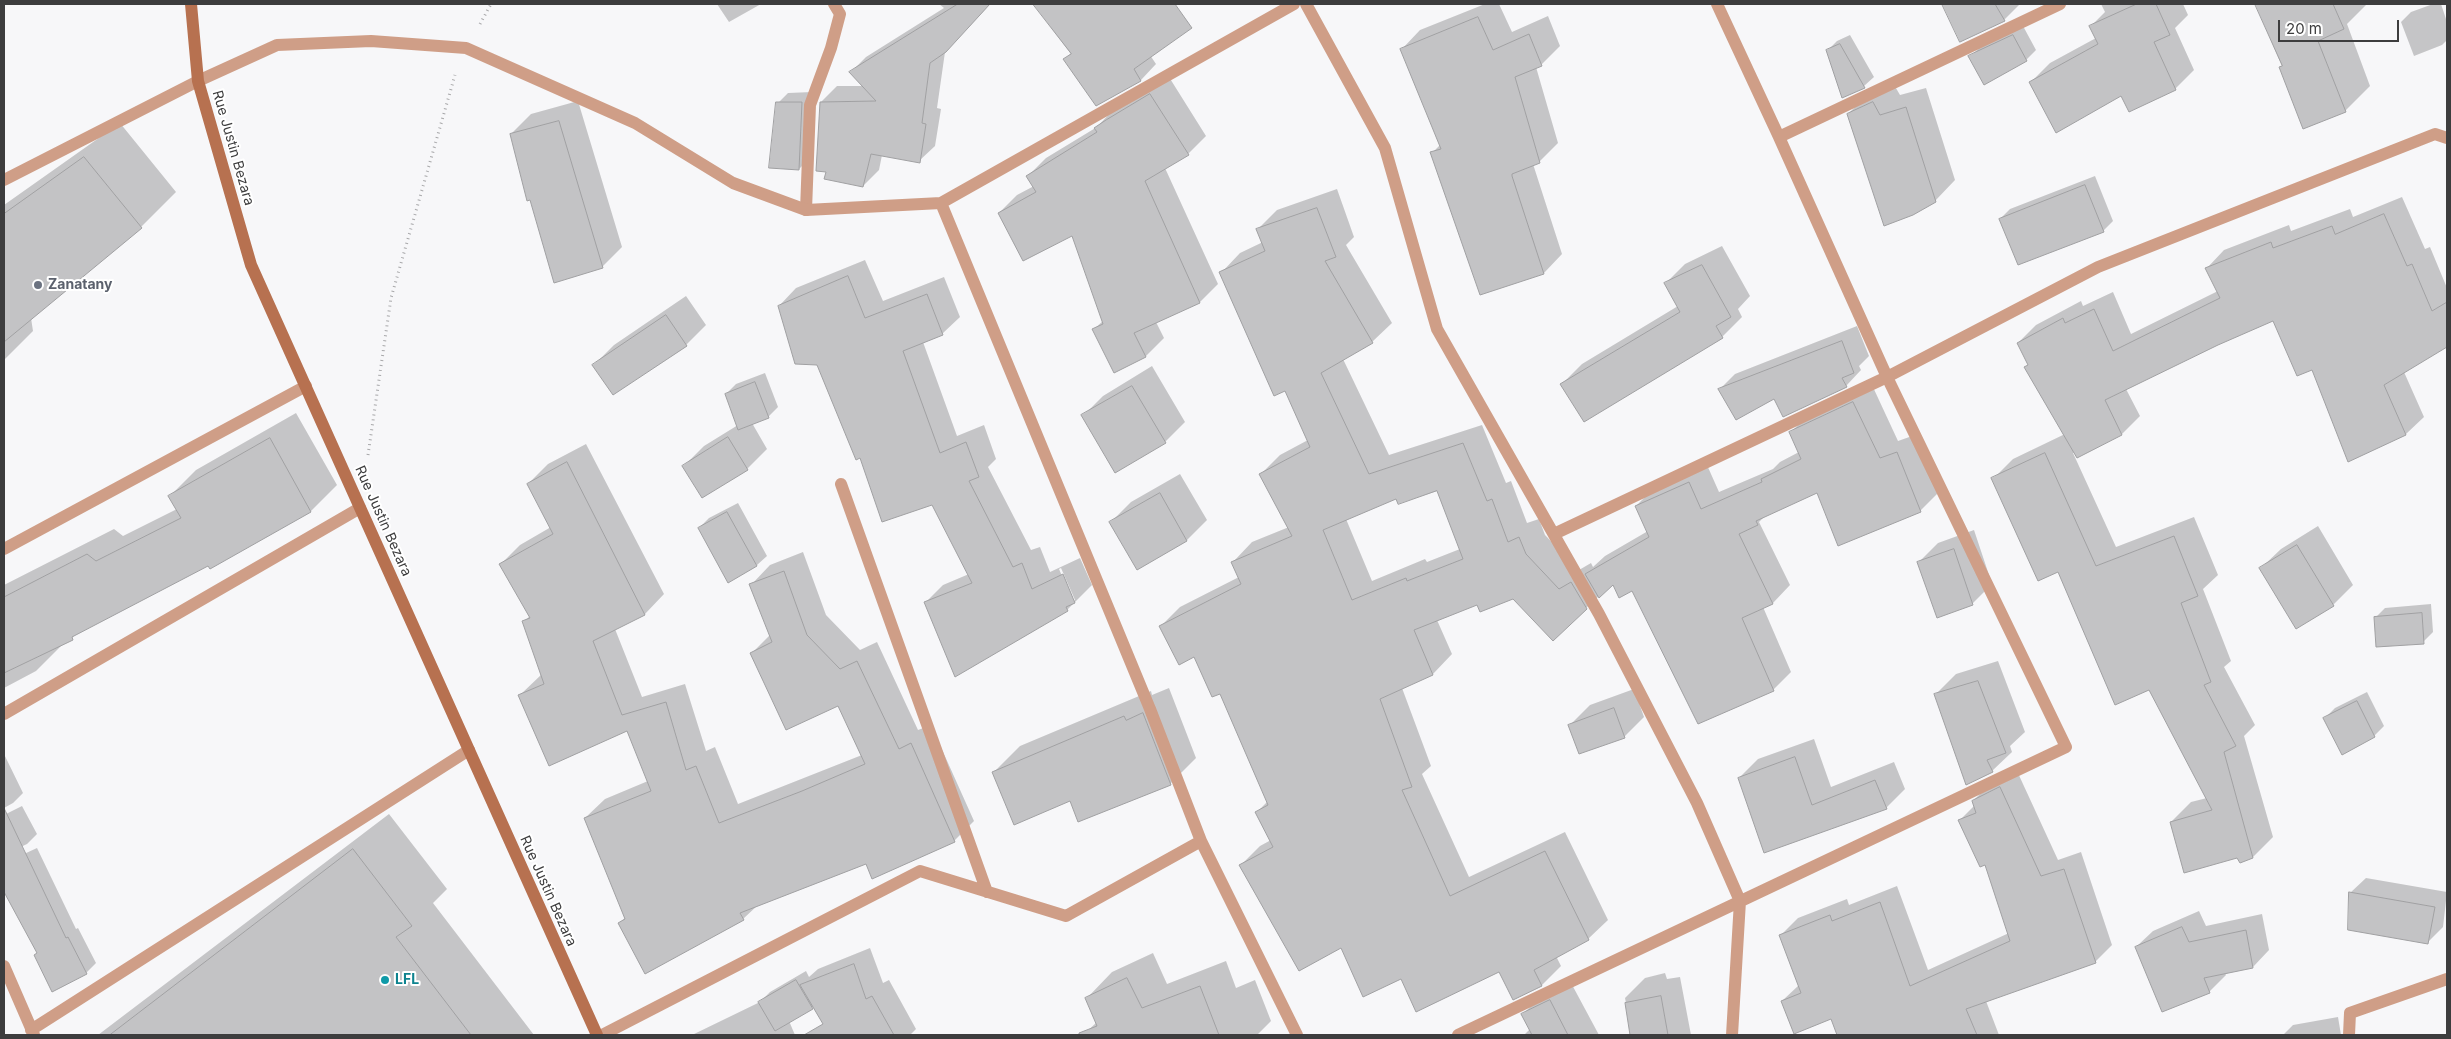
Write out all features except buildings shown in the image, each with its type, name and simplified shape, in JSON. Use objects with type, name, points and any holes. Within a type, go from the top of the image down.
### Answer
[{"type":"street","name":"Rue Justin Bezara","points":[[191,4],[198,81],[251,265],[597,1035]]},
{"type":"street","points":[[806,210],[810,105],[832,48],[840,14],[834,4]]},
{"type":"street","points":[[4,180],[198,81],[277,45],[371,41],[466,48],[635,124],[733,183],[806,210],[941,203],[1294,4]]},
{"type":"street","points":[[1306,4],[1385,148],[1437,329],[1599,614],[1697,803],[1740,901],[1732,1035]]},
{"type":"street","points":[[1458,1035],[2066,747],[1887,377],[1717,4]]},
{"type":"street","points":[[1779,137],[2060,4]]},
{"type":"street","points":[[1554,534],[1887,377],[2098,267],[2435,134],[2447,138]]},
{"type":"street","points":[[941,203],[1150,708],[1201,841],[1297,1035]]},
{"type":"street","points":[[4,549],[306,386]]},
{"type":"street","points":[[841,484],[987,892]]},
{"type":"street","points":[[4,714],[360,508]]},
{"type":"street","points":[[4,966],[33,1032],[469,750]]},
{"type":"street","points":[[602,1035],[920,871],[1066,916],[1201,841]]},
{"type":"street","points":[[2350,1035],[2350,1013],[2447,979]]},
{"type":"path","points":[[367,460],[391,298],[460,58],[491,4]]},
{"type":"place","name":"Zanatany","points":[[38,285]]},
{"type":"place","name":"LFL","points":[[385,980]]}]
